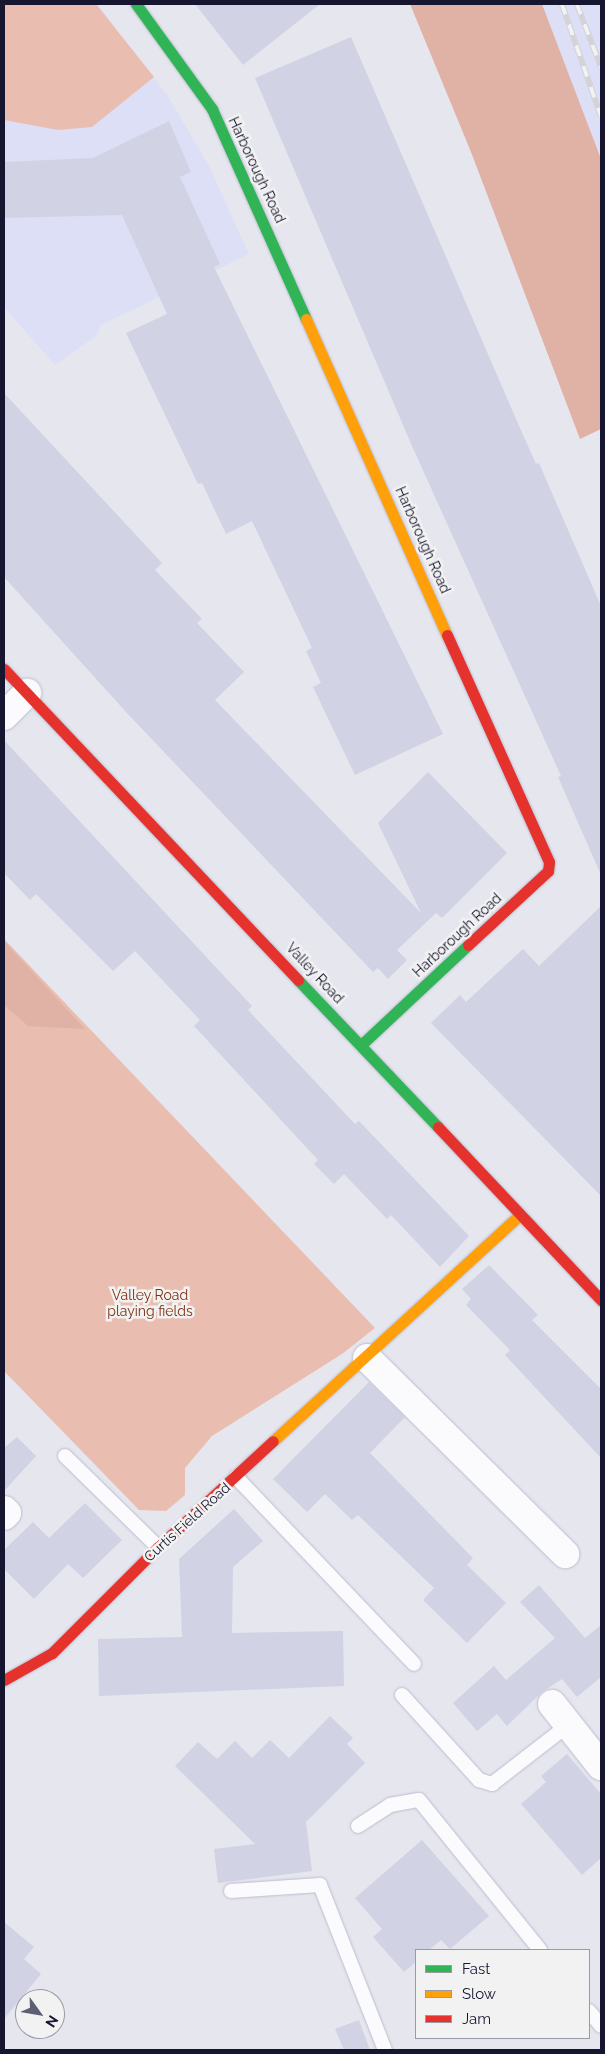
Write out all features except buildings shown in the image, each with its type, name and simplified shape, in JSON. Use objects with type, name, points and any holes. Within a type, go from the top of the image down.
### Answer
[{"type":"street","name":"Harborough Road","points":[[136,4],[212,110],[549,862],[548,871],[362,1044]]},
{"type":"street","name":"Valley Road","points":[[4,669],[362,1044],[601,1300]]},
{"type":"street","points":[[4,716],[27,694]]},
{"type":"street","name":"Curtis Field Road","points":[[4,1680],[52,1653],[158,1547],[367,1358],[520,1215]]},
{"type":"street","points":[[367,1358],[565,1554]]},
{"type":"street","points":[[4,1510],[7,1513],[4,1516]]},
{"type":"street","points":[[560,1714],[601,1766]]},
{"type":"lane","points":[[66,1456],[158,1547]]},
{"type":"lane","points":[[236,1477],[414,1664]]},
{"type":"lane","points":[[402,1695],[479,1780],[492,1784],[560,1714]]},
{"type":"lane","points":[[358,1826],[390,1805],[419,1800],[539,1949]]},
{"type":"lane","points":[[231,1891],[320,1885],[385,2050]]},
{"type":"lane","points":[[590,2012],[601,2026]]},
{"type":"shaded area","points":[[4,4],[97,4],[167,95],[208,164],[249,254],[101,325],[96,336],[55,365],[4,307]]},
{"type":"shaded area","points":[[410,4],[542,4],[601,159],[601,429],[580,439],[471,152]]},
{"type":"shaded area","points":[[542,4],[601,4],[601,159]]},
{"type":"shaded area","points":[[4,941],[85,1029],[28,1026],[4,1005]]},
{"type":"green space","points":[[4,4],[96,4],[154,77],[92,127],[58,130],[4,120]]},
{"type":"green space","name":"Valley Road playing fields","points":[[4,939],[375,1328],[342,1354],[212,1436],[185,1468],[185,1495],[166,1511],[139,1510],[4,1371]]},
{"type":"railway","points":[[562,4],[601,116]]},
{"type":"railway","points":[[577,4],[601,67]]},
{"type":"traffic: fast","points":[[136,4],[212,109],[306,319]]},
{"type":"traffic: fast","points":[[361,1045],[468,945]]},
{"type":"traffic: fast","points":[[298,980],[438,1127]]},
{"type":"traffic: slow","points":[[306,319],[447,635]]},
{"type":"traffic: slow","points":[[273,1441],[520,1215]]},
{"type":"traffic: jam","points":[[447,635],[549,862],[548,871],[468,945]]},
{"type":"traffic: jam","points":[[4,669],[298,980]]},
{"type":"traffic: jam","points":[[438,1127],[601,1300]]},
{"type":"traffic: jam","points":[[4,1680],[52,1653],[158,1547],[273,1441]]}]
